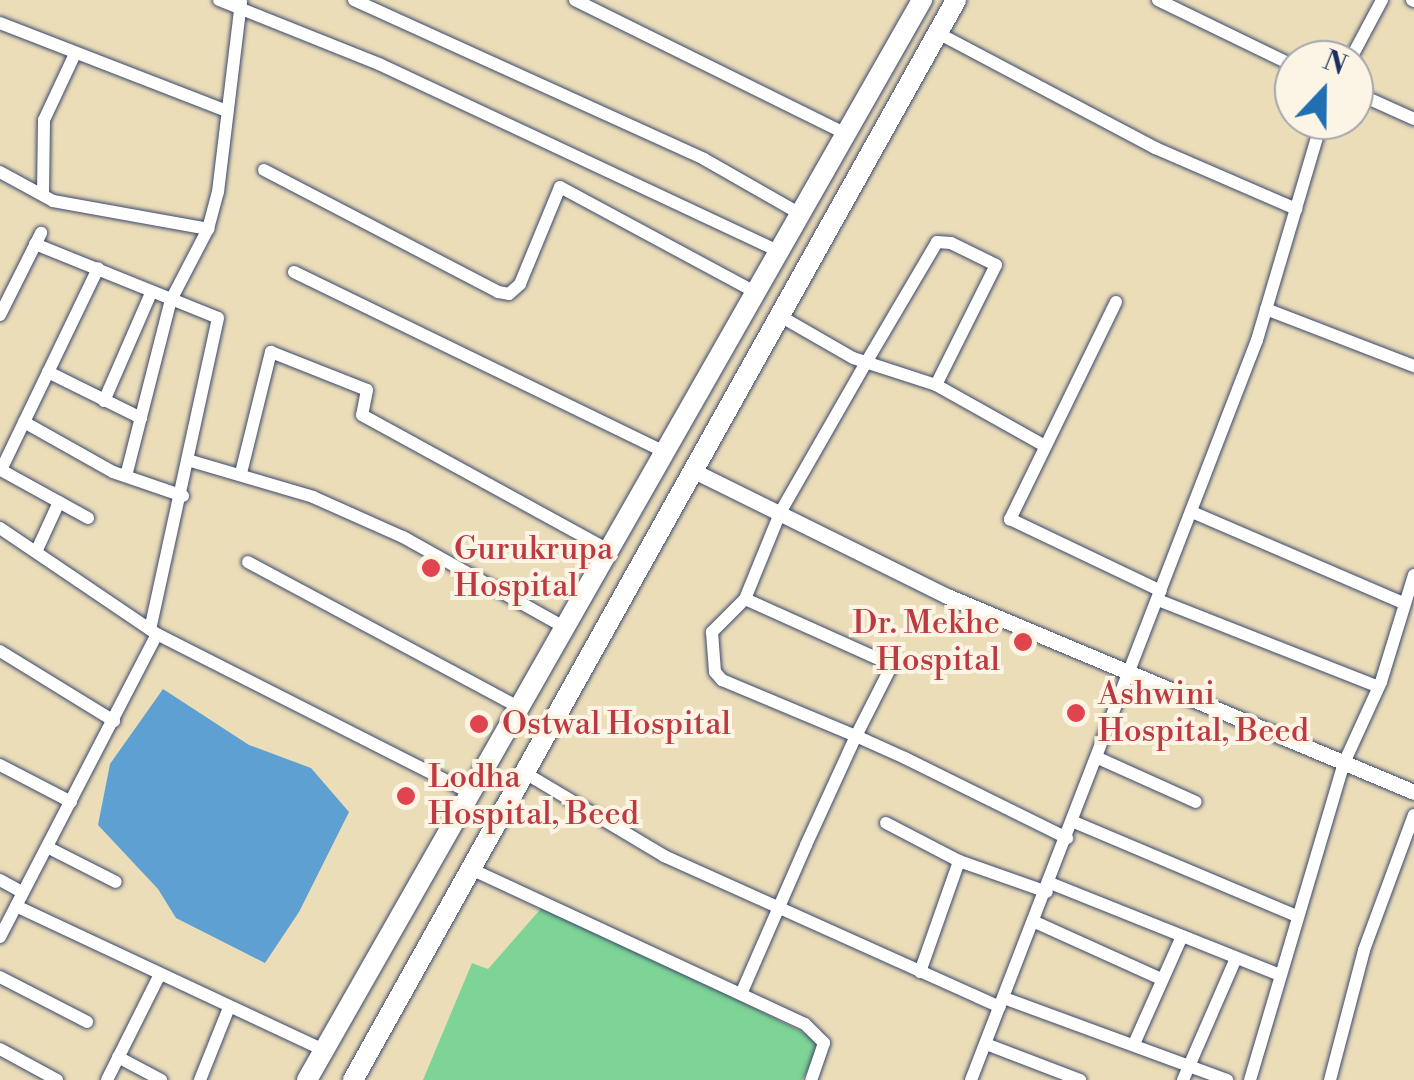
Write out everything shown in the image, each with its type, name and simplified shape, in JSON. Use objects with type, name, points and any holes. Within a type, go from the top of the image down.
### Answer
[{"type":"main road","points":[[307,1080],[439,854],[468,790],[662,450],[781,252],[844,133],[922,0]]},
{"type":"main road","points":[[353,1080],[956,0]]},
{"type":"street","points":[[219,0],[240,4],[379,64],[781,252]]},
{"type":"street","points":[[354,0],[704,158],[802,215]]},
{"type":"street","points":[[576,0],[844,133]]},
{"type":"street","points":[[1158,0],[1274,56]]},
{"type":"street","points":[[1361,40],[1382,0]]},
{"type":"street","points":[[126,476],[171,300],[208,229],[240,4]]},
{"type":"street","points":[[0,24],[74,56],[227,111]]},
{"type":"street","points":[[938,34],[1155,148],[1296,209]]},
{"type":"street","points":[[43,194],[44,120],[74,56]]},
{"type":"street","points":[[1374,101],[1414,119]]},
{"type":"street","points":[[971,1080],[1049,888],[1192,512],[1266,309],[1316,140]]},
{"type":"street","points":[[264,170],[498,292],[509,294],[520,284],[560,187],[756,292]]},
{"type":"street","points":[[0,172],[43,194],[126,218],[147,214],[208,229]]},
{"type":"street","points":[[0,316],[38,238],[151,293],[218,318],[154,632],[114,720],[0,937]]},
{"type":"street","points":[[936,385],[996,265],[951,243],[936,242],[779,513],[745,600],[712,632],[716,672],[1068,838]]},
{"type":"street","points":[[88,518],[0,470],[98,268]]},
{"type":"street","points":[[294,272],[662,450]]},
{"type":"street","points":[[104,402],[151,293]]},
{"type":"street","points":[[1116,302],[1010,519],[1160,596],[1374,685]]},
{"type":"street","points":[[1266,309],[1414,366]]},
{"type":"street","points":[[780,316],[867,362],[936,385],[1045,446]]},
{"type":"street","points":[[241,473],[272,352],[368,390],[362,415],[606,548]]},
{"type":"street","points":[[48,372],[140,418]]},
{"type":"street","points":[[24,422],[126,476],[183,496]]},
{"type":"street","points":[[191,461],[241,473],[403,537],[564,627]]},
{"type":"street","points":[[694,470],[947,596],[1414,792]]},
{"type":"street","points":[[36,552],[58,502]]},
{"type":"street","points":[[1192,512],[1404,603]]},
{"type":"street","points":[[0,528],[154,632],[468,790]]},
{"type":"street","points":[[248,562],[517,706]]},
{"type":"street","points":[[1250,1080],[1344,763],[1380,682],[1414,574]]},
{"type":"street","points":[[741,994],[856,736],[892,665],[745,600]]},
{"type":"street","points":[[0,651],[114,720]]},
{"type":"street","points":[[1098,758],[1196,802]]},
{"type":"street","points":[[0,765],[71,802]]},
{"type":"street","points":[[525,773],[664,856],[920,972],[1002,1003],[1134,1044],[1186,1073],[1227,1080]]},
{"type":"street","points":[[1330,1080],[1364,950],[1414,815]]},
{"type":"street","points":[[1074,822],[1296,916]]},
{"type":"street","points":[[886,823],[959,861],[1049,888],[1280,975]]},
{"type":"street","points":[[47,848],[116,882]]},
{"type":"street","points":[[920,972],[959,861]]},
{"type":"street","points":[[471,869],[805,1024],[824,1043],[812,1080]]},
{"type":"street","points":[[0,880],[23,893]]},
{"type":"street","points":[[16,906],[228,1010],[322,1050]]},
{"type":"street","points":[[1035,922],[1160,978]]},
{"type":"street","points":[[1134,1044],[1160,978],[1182,936]]},
{"type":"street","points":[[1186,1073],[1236,958]]},
{"type":"street","points":[[0,976],[87,1022]]},
{"type":"street","points":[[106,1080],[159,976]]},
{"type":"street","points":[[200,1080],[228,1010]]},
{"type":"street","points":[[986,1044],[1080,1080]]},
{"type":"street","points":[[0,1049],[56,1080]]},
{"type":"street","points":[[118,1058],[162,1080]]},
{"type":"green space","points":[[545,904],[816,1039],[818,1050],[802,1080],[423,1080],[472,963],[488,969]]},
{"type":"water","points":[[163,689],[249,745],[311,768],[349,812],[299,912],[265,963],[176,918],[158,889],[98,825],[110,764]]},
{"type":"place","name":"Gurukrupa Hospital","points":[[431,568]]},
{"type":"place","name":"Dr. Mekhe Hospital","points":[[1023,642]]},
{"type":"place","name":"Ashwini Hospital, Beed","points":[[1076,713]]},
{"type":"place","name":"Ostwal Hospital","points":[[479,724]]},
{"type":"place","name":"Lodha Hospital, Beed","points":[[406,796]]}]
